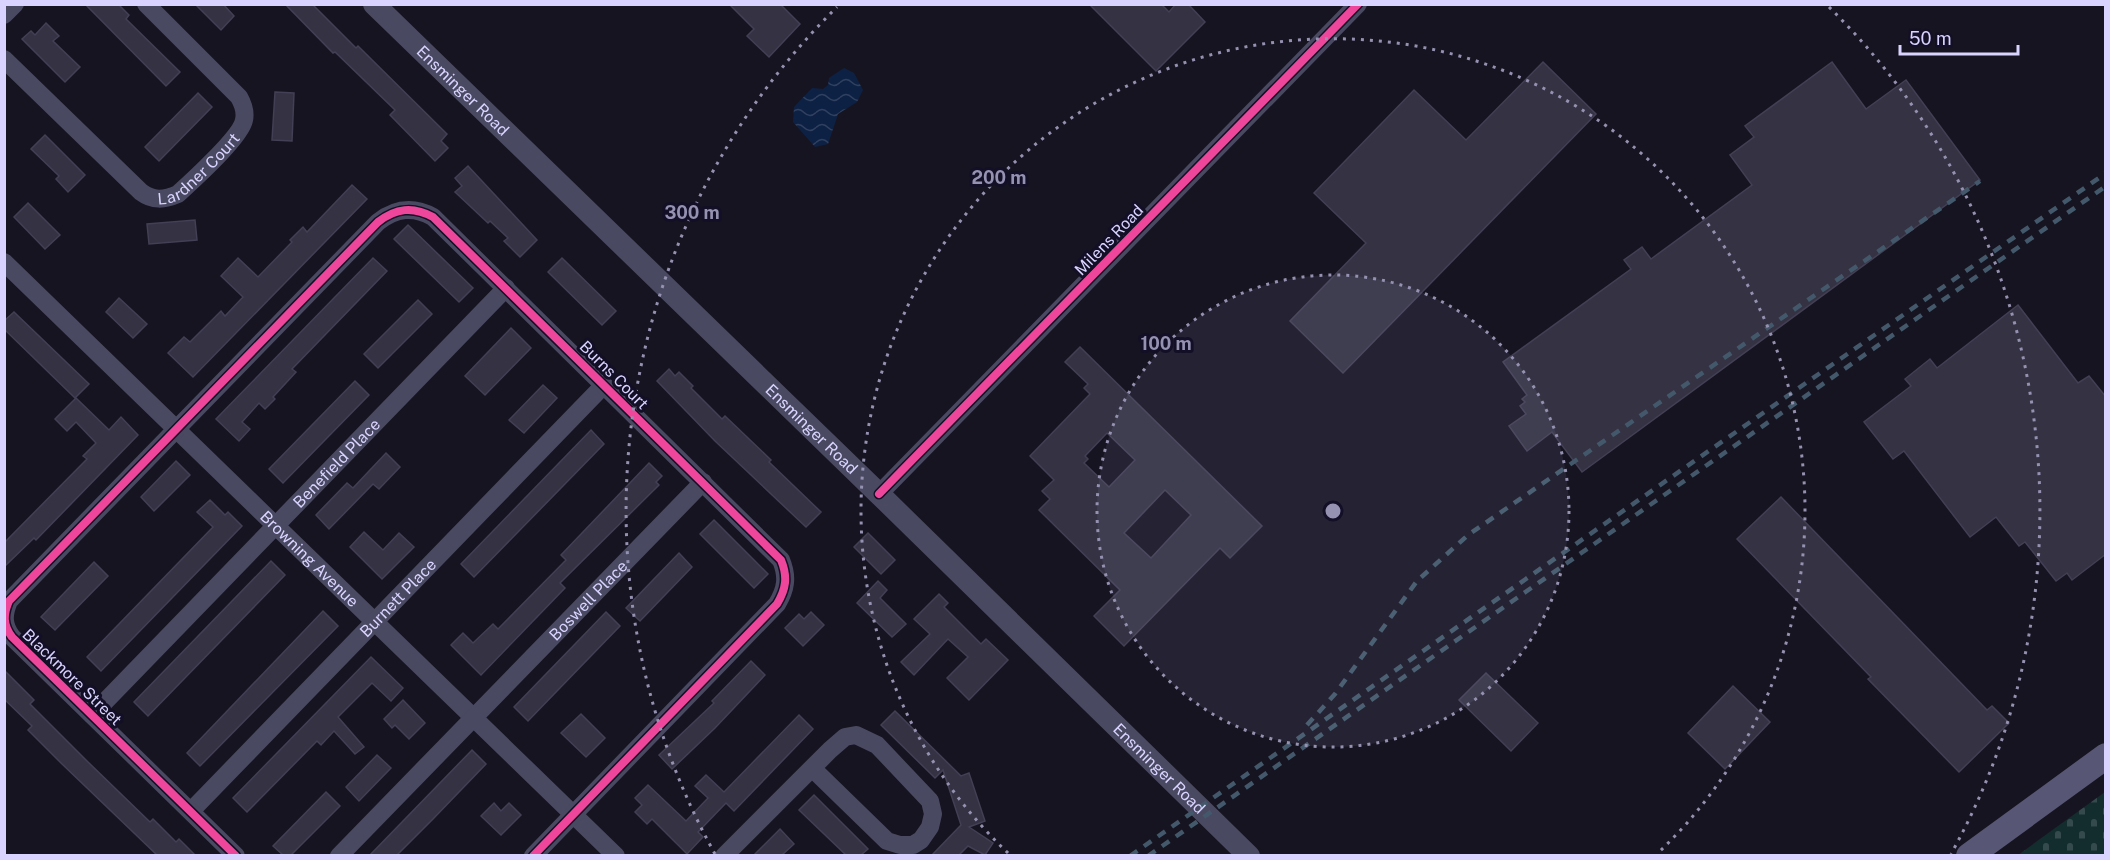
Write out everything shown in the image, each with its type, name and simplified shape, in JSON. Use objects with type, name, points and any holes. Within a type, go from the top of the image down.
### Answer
[{"type":"main road","points":[[1969,855],[2106,756]]},
{"type":"street","points":[[4,15],[15,4]]},
{"type":"street","name":"Lardner Court","points":[[4,59],[141,192],[157,199],[168,199],[178,194],[238,133],[244,119],[244,108],[239,97],[146,4]]},
{"type":"street","name":"Ensminger Road","points":[[374,4],[1249,855]]},
{"type":"street","name":"Milens Road","points":[[879,494],[1358,4]]},
{"type":"street","name":"Burns Court","points":[[177,429],[387,214],[398,210],[423,211],[433,217],[506,288],[781,560],[786,571],[784,594],[777,604],[534,855]]},
{"type":"street","name":"Browning Avenue","points":[[4,262],[616,855]]},
{"type":"street","name":"Benefield Place","points":[[92,715],[506,288]]},
{"type":"street","name":"Burnett Place","points":[[191,811],[604,385]]},
{"type":"street","name":"Blackmore Street","points":[[177,429],[9,602],[4,622],[12,638],[236,855]]},
{"type":"street","name":"Boswell Place","points":[[474,717],[703,482]]},
{"type":"street","points":[[339,855],[474,717]]},
{"type":"street","points":[[724,855],[812,768],[845,737],[856,735],[877,745],[930,801],[933,814],[930,827],[921,840],[913,845],[900,845],[887,841],[812,768]]},
{"type":"green space","points":[[2105,792],[2105,855],[2018,855]]},
{"type":"water","points":[[844,68],[854,73],[863,90],[857,102],[838,114],[828,144],[815,147],[793,122],[794,107],[812,88],[823,89],[828,85],[829,78]]},
{"type":"building","points":[[85,4],[118,4],[129,15],[126,19],[180,72],[166,86]]},
{"type":"building","points":[[195,4],[223,4],[234,16],[221,30]]},
{"type":"building","points":[[285,4],[312,4],[447,134],[441,141],[448,148],[435,161],[390,115],[395,110],[335,52],[333,53]]},
{"type":"building","points":[[729,4],[780,4],[800,24],[769,57],[747,36],[754,29]]},
{"type":"building","points":[[1089,4],[1161,4],[1169,12],[1176,4],[1188,4],[1205,22],[1156,71]]},
{"type":"building","points":[[46,23],[59,36],[53,41],[80,67],[65,82],[22,39],[31,31],[35,35]]},
{"type":"building","points":[[1543,62],[1596,114],[1343,373],[1290,321],[1366,243],[1314,193],[1414,90],[1466,140]]},
{"type":"building","points":[[1832,62],[1866,109],[1906,80],[1980,180],[1582,472],[1552,432],[1527,451],[1509,426],[1526,414],[1520,406],[1525,402],[1522,399],[1527,395],[1503,362],[1631,269],[1624,260],[1642,247],[1651,259],[1752,185],[1730,155],[1754,137],[1745,126]]},
{"type":"building","points":[[275,92],[294,93],[292,141],[272,140]]},
{"type":"building","points":[[198,93],[212,107],[159,161],[145,147]]},
{"type":"building","points":[[45,135],[85,175],[68,192],[56,179],[59,176],[31,149]]},
{"type":"building","points":[[468,166],[537,240],[520,257],[504,241],[508,238],[455,192],[462,186],[455,178]]},
{"type":"building","points":[[352,185],[367,199],[193,377],[168,353],[184,337],[190,342],[221,311],[225,316],[243,297],[221,276],[238,258],[258,277],[292,242],[290,240],[303,227],[307,232]]},
{"type":"building","points":[[28,203],[60,235],[45,249],[14,217]]},
{"type":"building","points":[[195,220],[197,240],[149,244],[147,224]]},
{"type":"building","points":[[408,225],[473,288],[459,302],[394,239]]},
{"type":"building","points":[[373,258],[387,271],[292,369],[296,372],[273,397],[275,399],[265,409],[259,403],[242,422],[250,429],[239,441],[216,419]]},
{"type":"building","points":[[562,258],[616,311],[602,325],[548,272]]},
{"type":"building","points":[[119,298],[147,324],[133,338],[106,312]]},
{"type":"building","points":[[418,300],[432,314],[378,368],[364,354]]},
{"type":"building","points":[[2018,305],[2078,383],[2089,376],[2106,397],[2106,554],[2072,580],[2067,573],[2056,581],[2025,542],[2019,546],[1996,517],[1970,537],[1904,451],[1893,459],[1864,422],[1911,386],[1905,379],[1930,359],[1937,368]]},
{"type":"building","points":[[14,312],[89,384],[75,398],[4,329],[4,321]]},
{"type":"building","points":[[511,328],[531,348],[485,395],[465,376]]},
{"type":"building","points":[[1080,347],[1262,526],[1230,558],[1220,548],[1124,646],[1094,616],[1120,590],[1039,510],[1050,499],[1042,491],[1054,480],[1030,456],[1090,394],[1084,388],[1088,384],[1065,362]],"holes":[[[1107,433],[1135,460],[1109,487],[1084,463],[1088,459],[1085,456]],[[1165,490],[1191,515],[1151,558],[1124,533]]]},
{"type":"building","points":[[669,369],[675,376],[679,372],[693,386],[691,388],[722,419],[725,416],[821,512],[806,527],[715,441],[657,381]]},
{"type":"building","points":[[355,381],[369,395],[283,483],[269,469]]},
{"type":"building","points":[[543,385],[557,398],[524,433],[509,420]]},
{"type":"building","points":[[76,398],[109,430],[121,417],[138,435],[36,540],[34,538],[4,567],[4,543],[87,459],[83,456],[96,443],[76,422],[67,431],[55,419]]},
{"type":"building","points":[[591,430],[604,444],[474,577],[461,564]]},
{"type":"building","points":[[386,453],[400,467],[379,489],[373,484],[329,529],[316,515],[347,483],[353,488]]},
{"type":"building","points":[[176,461],[190,475],[154,511],[141,497]]},
{"type":"building","points":[[649,463],[662,476],[656,482],[659,485],[560,583],[565,588],[481,675],[451,645],[463,633],[473,643],[493,624],[498,629],[566,560],[561,555]]},
{"type":"building","points":[[1781,497],[1987,710],[1992,706],[2009,723],[1959,772],[1868,679],[1871,677],[1737,539]]},
{"type":"building","points":[[210,500],[225,515],[228,512],[242,526],[101,671],[87,657],[213,527],[197,512]]},
{"type":"building","points":[[714,520],[768,574],[754,588],[700,534]]},
{"type":"building","points":[[364,532],[383,550],[399,533],[414,547],[382,579],[350,547]]},
{"type":"building","points":[[868,533],[895,560],[881,574],[854,547]]},
{"type":"building","points":[[679,553],[692,567],[640,621],[626,608]]},
{"type":"building","points":[[271,561],[285,575],[148,716],[134,702]]},
{"type":"building","points":[[94,562],[108,576],[55,630],[41,617]]},
{"type":"building","points":[[878,581],[887,590],[880,598],[906,624],[892,637],[857,603]]},
{"type":"building","points":[[939,594],[948,603],[944,607],[981,644],[986,639],[1008,660],[969,700],[947,678],[968,657],[948,639],[914,675],[901,662],[930,634],[914,619]]},
{"type":"building","points":[[323,611],[338,626],[200,766],[187,753]]},
{"type":"building","points":[[606,612],[620,626],[528,721],[514,707]]},
{"type":"building","points":[[811,612],[824,625],[803,646],[785,628],[799,614],[804,619]]},
{"type":"building","points":[[371,657],[403,688],[391,701],[372,683],[338,717],[364,747],[355,754],[334,731],[321,745],[317,741],[247,812],[233,798]]},
{"type":"building","points":[[751,661],[765,675],[672,769],[659,755],[714,703],[712,701]]},
{"type":"building","points":[[4,670],[34,700],[30,704],[88,762],[150,822],[153,819],[176,842],[179,839],[195,855],[157,855],[62,764],[28,730],[32,726],[4,699]]},
{"type":"building","points":[[1486,673],[1538,723],[1511,751],[1459,700]]},
{"type":"building","points":[[1733,686],[1770,722],[1725,769],[1688,733]]},
{"type":"building","points":[[403,700],[425,723],[409,739],[395,725],[392,728],[384,719]]},
{"type":"building","points":[[895,711],[961,776],[969,773],[985,821],[969,827],[993,843],[985,855],[968,846],[959,855],[932,855],[961,825],[943,770],[935,778],[881,725]]},
{"type":"building","points":[[581,714],[605,738],[586,757],[561,733]]},
{"type":"building","points":[[799,715],[813,729],[734,811],[726,803],[698,832],[703,837],[687,854],[652,819],[647,824],[635,812],[642,805],[635,798],[648,785],[686,821],[708,798],[695,786],[706,775],[724,792]]},
{"type":"building","points":[[472,750],[486,764],[433,819],[397,855],[370,855]]},
{"type":"building","points":[[377,755],[391,768],[359,801],[346,787]]},
{"type":"building","points":[[326,792],[340,806],[291,855],[283,855],[273,846]]},
{"type":"building","points":[[814,795],[868,849],[861,855],[846,855],[799,810]]},
{"type":"building","points":[[494,803],[501,811],[509,803],[521,815],[501,835],[481,816]]},
{"type":"building","points":[[780,829],[794,844],[782,855],[754,855]]},
{"type":"railway","points":[[1130,856],[2106,173]]},
{"type":"railway","points":[[1307,725],[1335,694],[1417,581],[1468,535],[1980,181]]},
{"type":"railway","points":[[1148,856],[2106,186]]},
{"type":"cycle path","points":[[879,494],[1358,4]]},
{"type":"cycle path","points":[[236,856],[12,637],[5,620],[6,611],[9,601],[378,222],[391,214],[405,210],[418,211],[433,217],[781,560],[785,572],[784,588],[777,604],[533,856]]}]
